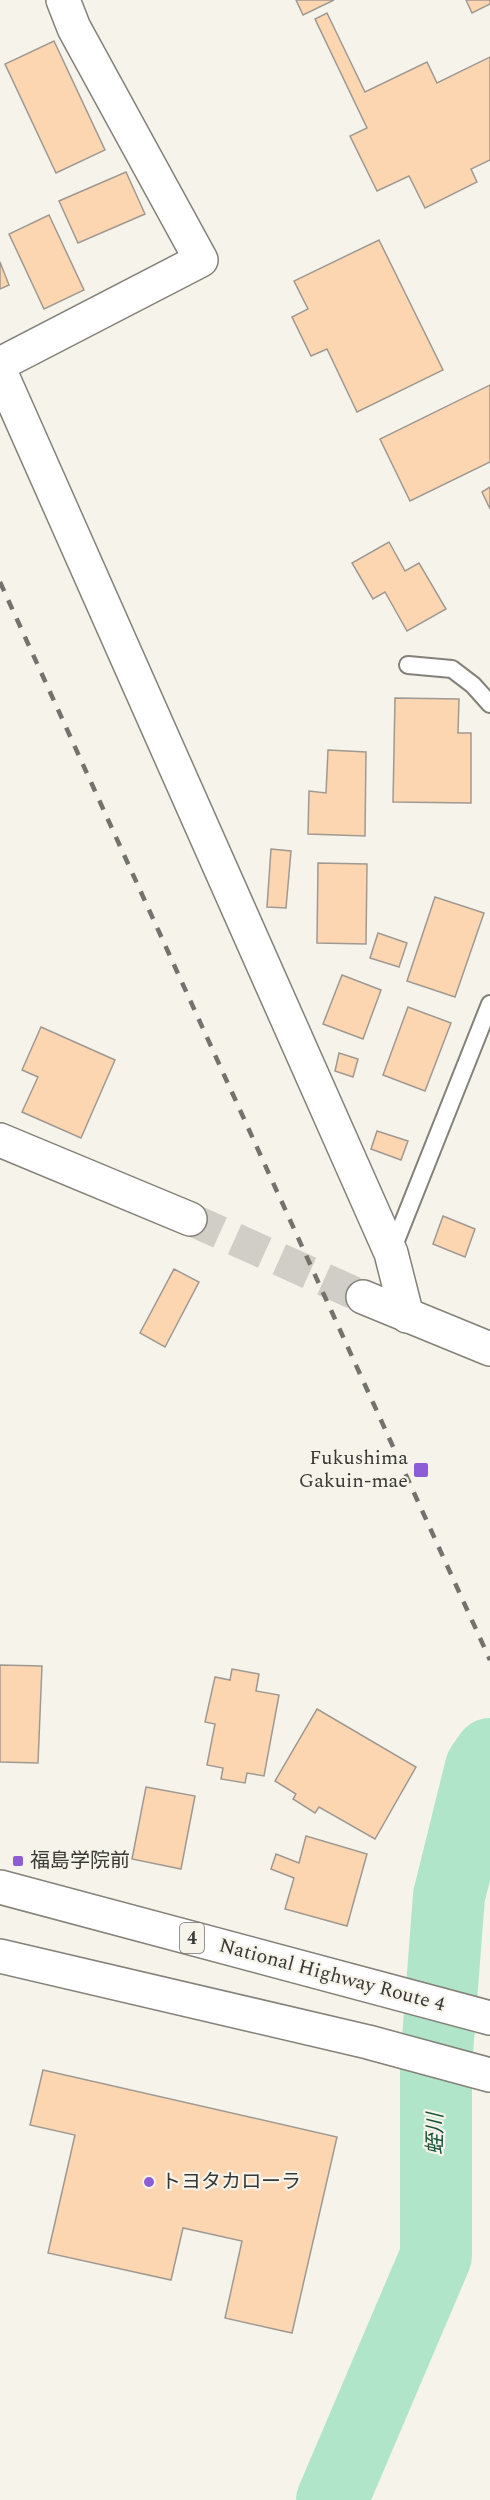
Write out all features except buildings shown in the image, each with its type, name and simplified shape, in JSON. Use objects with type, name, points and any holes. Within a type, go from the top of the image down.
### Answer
[{"type":"main road","points":[[0,364],[201,260],[75,28],[63,0]]},
{"type":"main road","points":[[0,371],[391,1254],[407,1317]]},
{"type":"main road","points":[[0,1140],[190,1219]]},
{"type":"main road","points":[[363,1297],[407,1317],[490,1349]]},
{"type":"main road","name":"National Highway Route 4","points":[[0,1887],[385,1988],[489,2018]]},
{"type":"main road","points":[[0,1956],[368,2042],[486,2074]]},
{"type":"lane","points":[[408,665],[452,669],[473,685],[490,704]]},
{"type":"lane","points":[[391,1254],[490,1004]]},
{"type":"waterway","name":"蛭川","points":[[332,2500],[436,2256],[436,2065],[449,1896],[481,1767],[490,1754]]},
{"type":"tunnel","points":[[190,1219],[363,1297]]},
{"type":"railway","points":[[0,582],[490,1660]]},
{"type":"place","name":"Fukushima Gakuin-mae","points":[[421,1470]]},
{"type":"place","name":"福島学院前","points":[[18,1861]]},
{"type":"place","name":"トヨタカローラ","points":[[149,2182]]}]
